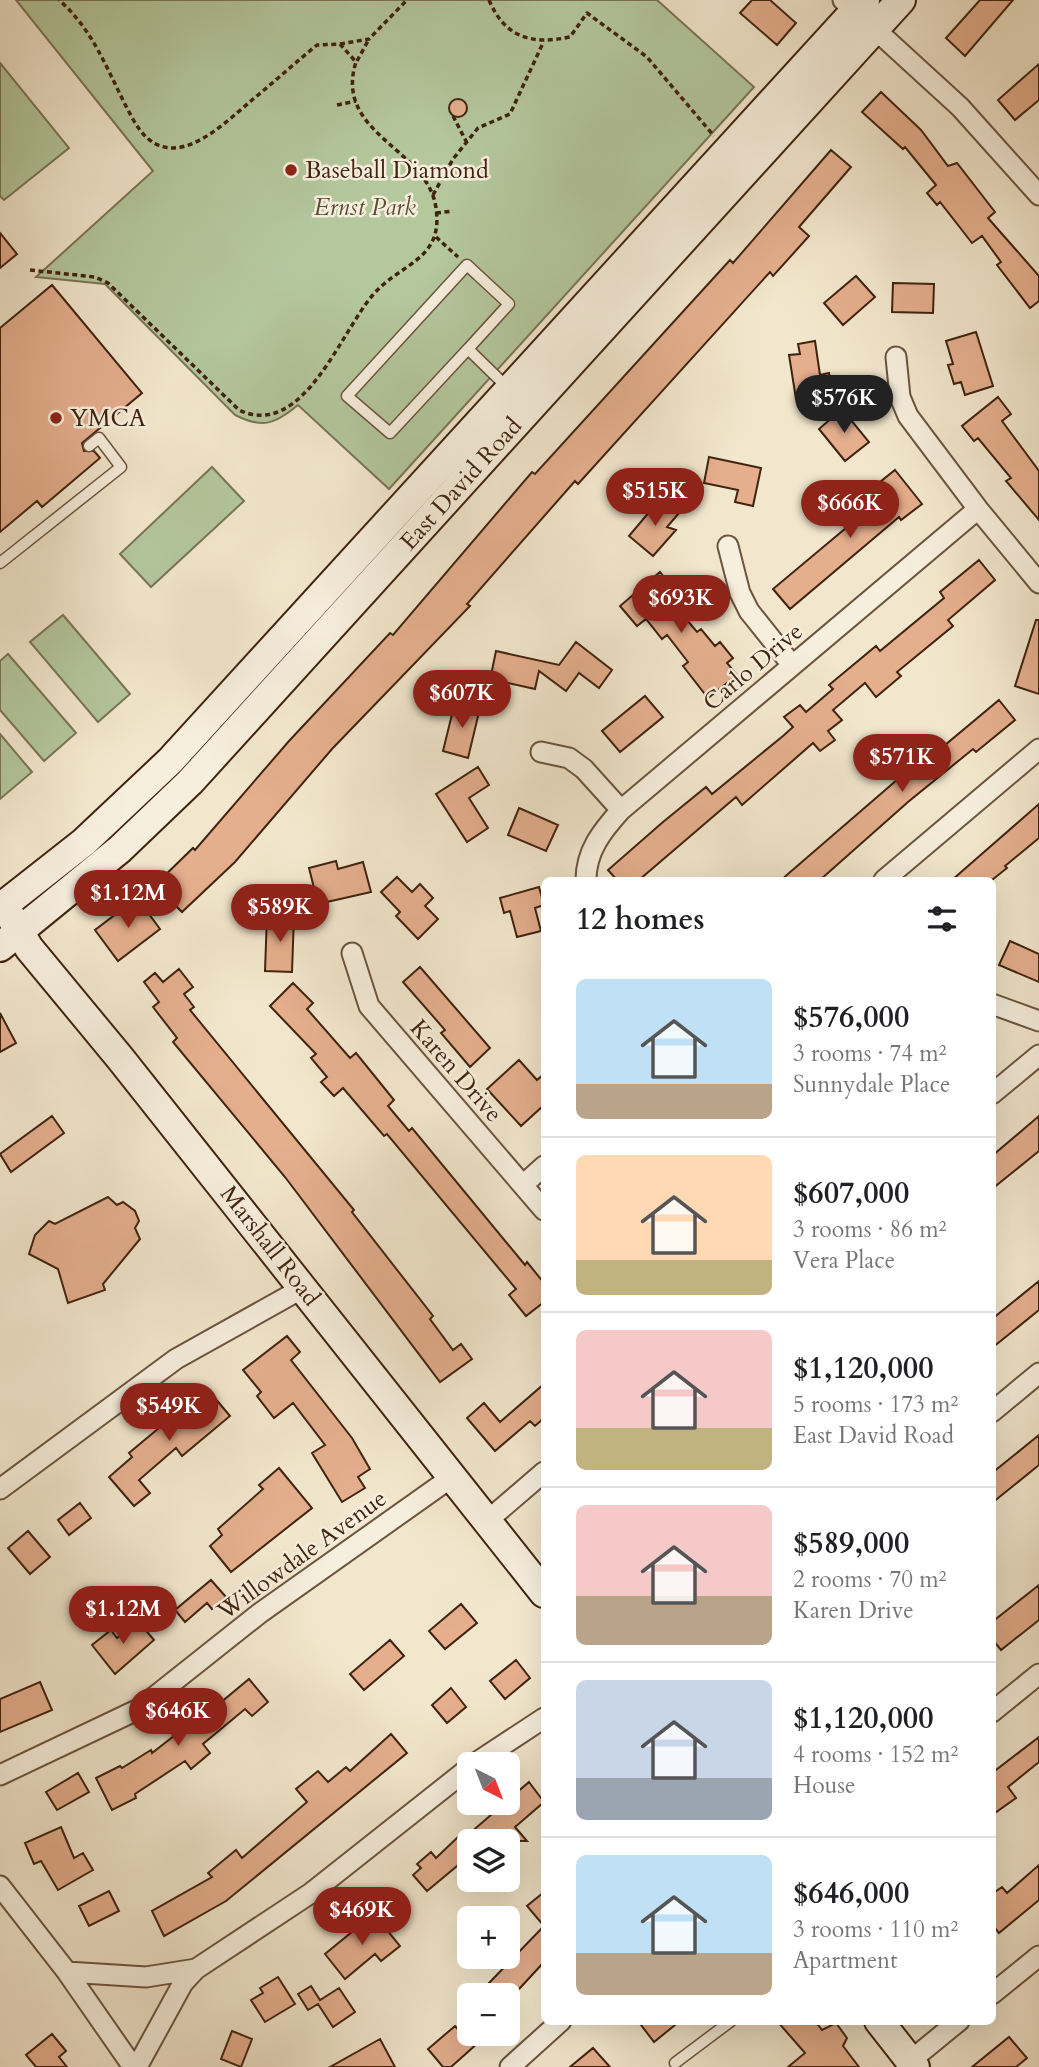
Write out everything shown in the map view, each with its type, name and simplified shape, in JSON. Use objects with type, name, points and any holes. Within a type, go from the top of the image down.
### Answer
[{"type":"street","name":"East David Road","points":[[1,903],[83,842],[170,761],[508,388],[859,10],[901,0]]},
{"type":"street","name":"East David Road","points":[[10,939],[120,849],[190,782],[530,408],[859,10]]},
{"type":"street","points":[[859,10],[1032,172],[1039,195]]},
{"type":"street","points":[[896,357],[900,397],[908,416],[978,509],[1039,583]]},
{"type":"street","points":[[508,388],[530,408]]},
{"type":"street","name":"Carlo Drive","points":[[587,877],[591,851],[603,830],[621,810],[978,509]]},
{"type":"street","points":[[727,546],[740,593],[749,611],[792,665]]},
{"type":"street","points":[[888,877],[1039,749]]},
{"type":"street","points":[[541,752],[569,758],[584,769],[621,810]]},
{"type":"street","name":"Marshall Road","points":[[1,903],[10,939],[29,948],[541,1589]]},
{"type":"street","name":"Karen Drive","points":[[352,953],[369,1006],[541,1206]]},
{"type":"street","points":[[996,1005],[1039,1021]]},
{"type":"street","points":[[996,1091],[1039,1055]]},
{"type":"street","points":[[523,1185],[541,1169]]},
{"type":"street","points":[[0,1489],[176,1359],[303,1288]]},
{"type":"street","points":[[996,1409],[1039,1373]]},
{"type":"street","points":[[487,1521],[541,1475]]},
{"type":"street","name":"Willowdale Avenue","points":[[0,1775],[139,1709],[260,1613],[452,1477]]},
{"type":"street","points":[[996,1710],[1039,1674]]},
{"type":"street","points":[[492,1752],[541,1720]]},
{"type":"street","points":[[0,1886],[67,1972],[135,2067],[183,1983],[196,1969],[311,1893],[457,1777]]},
{"type":"street","points":[[996,1991],[1039,1956]]},
{"type":"street","points":[[67,1972],[146,1977],[196,1969]]},
{"type":"street","points":[[510,2067],[557,2025]]},
{"type":"street","points":[[882,2025],[913,2064],[955,2025]]},
{"type":"lane","points":[[467,265],[509,304],[468,349],[390,433],[347,396],[467,265]]},
{"type":"lane","points":[[468,349],[508,388]]},
{"type":"lane","points":[[0,563],[121,467],[99,438],[89,446]]},
{"type":"lane","points":[[675,2063],[726,2025]]},
{"type":"path","points":[[59,0],[86,30],[108,65],[135,123],[148,138],[166,147],[180,148],[209,137],[317,45],[369,39]]},
{"type":"path","points":[[30,270],[95,277],[108,283],[239,410],[261,418],[281,413],[296,401],[332,359],[373,294],[418,259],[436,237],[433,196],[414,165],[366,123],[356,101],[353,73],[356,62],[369,39],[407,0]]},
{"type":"path","points":[[489,0],[497,19],[516,33],[543,43],[570,37],[587,13],[648,57],[715,137]]},
{"type":"path","points":[[433,196],[478,128],[510,114],[543,43]]},
{"type":"path","points":[[340,44],[356,62]]},
{"type":"path","points":[[337,105],[356,101]]},
{"type":"path","points":[[453,116],[467,143]]},
{"type":"path","points":[[436,213],[453,211]]},
{"type":"path","points":[[436,237],[467,265]]},
{"type":"green space","name":"Ernst Park","points":[[16,0],[657,0],[754,87],[389,489],[298,405],[282,417],[268,422],[253,422],[235,415],[105,284],[36,277],[153,171]]},
{"type":"green space","points":[[0,63],[69,148],[4,200],[0,196]]},
{"type":"green space","points":[[212,467],[244,501],[151,587],[120,554]]},
{"type":"green space","points":[[63,615],[130,694],[98,722],[30,642]]},
{"type":"green space","points":[[8,654],[76,733],[44,761],[0,710],[0,661]]},
{"type":"green space","points":[[0,734],[32,772],[0,799]]},
{"type":"building","points":[[752,0],[770,0],[796,23],[777,45],[740,13]]},
{"type":"building","points":[[980,0],[1013,0],[965,56],[946,38]]},
{"type":"building","points":[[1039,64],[1039,100],[1015,120],[998,100]]},
{"type":"building","points":[[881,92],[921,130],[948,166],[957,163],[995,212],[988,218],[1039,276],[1039,301],[1030,308],[997,265],[1001,262],[982,236],[972,243],[940,202],[937,205],[927,193],[936,185],[905,147],[903,149],[862,112]]},
{"type":"building","points":[[458,99],[466,104],[467,108],[462,116],[458,117],[450,112],[449,108],[454,100]]},
{"type":"building","points":[[831,150],[851,167],[799,227],[809,236],[773,276],[770,272],[578,484],[575,481],[467,604],[470,606],[332,749],[235,862],[182,912],[155,885],[193,848],[195,850],[289,741],[390,633],[393,635],[532,472],[535,474],[730,260],[733,263]]},
{"type":"building","points":[[0,233],[17,254],[0,268]]},
{"type":"building","points":[[856,276],[875,297],[843,325],[824,303]]},
{"type":"building","points":[[893,283],[934,284],[933,313],[892,312]]},
{"type":"building","name":"YMCA","points":[[52,285],[142,393],[82,443],[84,451],[94,451],[100,458],[42,507],[37,501],[0,532],[0,328]]},
{"type":"building","points":[[976,332],[993,386],[965,395],[961,382],[954,384],[948,365],[953,364],[946,341]]},
{"type":"building","points":[[815,341],[820,375],[829,373],[832,393],[796,399],[789,355],[800,354],[798,344]]},
{"type":"building","points":[[998,397],[1011,414],[1002,421],[1039,471],[1039,520],[1006,481],[1011,478],[978,438],[974,441],[962,426]]},
{"type":"building","points":[[842,409],[869,442],[845,461],[819,429]]},
{"type":"building","points":[[709,457],[761,468],[753,506],[735,502],[738,490],[704,483]]},
{"type":"building","points":[[895,470],[922,504],[901,520],[899,517],[790,609],[773,589],[883,497],[875,486]]},
{"type":"building","points":[[661,498],[679,513],[667,527],[676,530],[653,556],[629,536]]},
{"type":"building","points":[[979,560],[995,580],[948,620],[953,626],[897,672],[901,676],[876,697],[865,683],[833,710],[842,720],[828,731],[835,740],[820,751],[813,743],[742,805],[736,797],[643,877],[614,877],[608,870],[706,787],[712,794],[783,736],[793,727],[784,717],[800,705],[806,712],[833,689],[829,685],[876,646],[880,651],[944,598],[940,592]]},
{"type":"building","points":[[660,572],[672,587],[664,593],[697,632],[701,629],[715,646],[720,642],[733,658],[727,663],[737,675],[708,698],[683,666],[688,662],[667,635],[662,639],[646,619],[637,626],[620,606]]},
{"type":"building","points":[[1036,620],[1039,620],[1039,694],[1015,686]]},
{"type":"building","points":[[576,642],[612,670],[599,688],[579,673],[566,691],[539,671],[535,689],[504,682],[501,692],[488,690],[496,651],[559,665]]},
{"type":"building","points":[[645,696],[663,717],[620,752],[602,731]]},
{"type":"building","points":[[999,700],[1015,720],[976,752],[973,749],[908,802],[823,877],[784,877],[942,741],[945,745]]},
{"type":"building","points":[[455,702],[480,708],[468,758],[443,751]]},
{"type":"building","points":[[478,767],[489,785],[469,798],[488,828],[467,842],[436,794]]},
{"type":"building","points":[[1039,804],[1039,838],[1005,866],[1007,868],[996,877],[955,877]]},
{"type":"building","points":[[519,808],[558,825],[546,851],[508,835]]},
{"type":"building","points":[[336,861],[338,869],[363,862],[371,892],[318,904],[309,868]]},
{"type":"building","points":[[397,877],[412,892],[420,884],[433,898],[425,906],[438,919],[418,939],[396,916],[400,912],[381,892]]},
{"type":"building","points":[[539,887],[541,906],[535,908],[541,931],[517,937],[510,911],[504,913],[500,898]]},
{"type":"building","points":[[137,898],[160,929],[118,961],[95,930]]},
{"type":"building","points":[[267,915],[294,916],[292,972],[265,971]]},
{"type":"building","points":[[1010,941],[1039,954],[1039,982],[999,965]]},
{"type":"building","points":[[420,967],[490,1048],[470,1067],[441,1033],[445,1030],[403,982]]},
{"type":"building","points":[[179,969],[193,987],[184,994],[194,1007],[190,1010],[354,1210],[352,1212],[433,1316],[430,1319],[453,1350],[461,1344],[472,1359],[440,1382],[285,1177],[173,1042],[177,1038],[153,1007],[159,1002],[144,982],[155,973],[163,982]]},
{"type":"building","points":[[293,983],[313,1003],[307,1009],[350,1058],[356,1053],[394,1100],[388,1106],[409,1131],[412,1128],[525,1265],[527,1262],[541,1279],[541,1304],[526,1316],[509,1295],[516,1289],[387,1134],[384,1136],[343,1088],[334,1096],[321,1082],[327,1077],[311,1058],[316,1054],[270,1006]]},
{"type":"building","points":[[0,1013],[16,1043],[0,1052]]},
{"type":"building","points":[[519,1060],[537,1080],[541,1077],[541,1108],[521,1126],[487,1089]]},
{"type":"building","points":[[52,1116],[64,1133],[11,1172],[0,1154]]},
{"type":"building","points":[[1039,1116],[1039,1151],[996,1186],[996,1153]]},
{"type":"building","points":[[108,1197],[117,1205],[123,1202],[135,1211],[139,1221],[135,1228],[140,1239],[103,1284],[105,1290],[68,1303],[58,1269],[29,1254],[35,1235],[49,1221],[55,1224]]},
{"type":"building","points":[[1039,1281],[1039,1310],[996,1345],[996,1316]]},
{"type":"building","points":[[287,1336],[300,1352],[291,1360],[352,1438],[370,1469],[358,1477],[365,1488],[342,1502],[312,1453],[325,1445],[293,1403],[274,1418],[257,1396],[261,1392],[243,1370]]},
{"type":"building","points":[[541,1387],[541,1421],[535,1426],[530,1421],[495,1451],[467,1418],[484,1403],[500,1422]]},
{"type":"building","points":[[208,1390],[230,1416],[182,1456],[176,1448],[139,1480],[150,1493],[134,1506],[109,1477],[132,1457],[129,1453],[159,1428],[155,1424],[175,1407],[180,1414]]},
{"type":"building","points":[[1039,1435],[1039,1465],[996,1500],[996,1470]]},
{"type":"building","points":[[279,1468],[312,1508],[231,1572],[210,1546],[222,1535],[218,1529],[263,1489],[259,1485]]},
{"type":"building","points":[[80,1503],[91,1518],[69,1535],[58,1520]]},
{"type":"building","points":[[28,1531],[50,1557],[30,1574],[8,1548]]},
{"type":"building","points":[[211,1580],[226,1597],[212,1609],[207,1603],[185,1622],[175,1610]]},
{"type":"building","points":[[1039,1585],[1039,1620],[1001,1650],[996,1644],[996,1619]]},
{"type":"building","points":[[461,1604],[477,1623],[445,1649],[429,1631]]},
{"type":"building","points":[[138,1621],[154,1640],[115,1674],[92,1645],[111,1630],[117,1638]]},
{"type":"building","points":[[390,1640],[404,1656],[364,1690],[350,1674]]},
{"type":"building","points":[[516,1660],[530,1678],[505,1699],[490,1681]]},
{"type":"building","points":[[249,1679],[268,1702],[252,1716],[245,1709],[203,1744],[210,1753],[191,1769],[185,1761],[135,1794],[136,1798],[112,1810],[96,1778],[120,1766],[122,1768],[151,1750],[152,1753],[188,1725],[190,1728]]},
{"type":"building","points":[[40,1682],[52,1710],[0,1732],[0,1699]]},
{"type":"building","points":[[451,1688],[466,1707],[447,1723],[432,1705]]},
{"type":"building","points":[[391,1734],[407,1753],[226,1901],[164,1936],[152,1911],[212,1877],[208,1873],[236,1850],[242,1858],[307,1802],[296,1789],[318,1771],[328,1782],[346,1767],[350,1771]]},
{"type":"building","points":[[1039,1737],[1039,1762],[1008,1787],[1016,1798],[996,1812],[996,1770]]},
{"type":"building","points":[[78,1773],[89,1792],[57,1810],[46,1792]]},
{"type":"building","points":[[529,1782],[541,1798],[541,1805],[515,1827],[517,1829],[475,1829],[491,1815],[520,1815],[520,1790]]},
{"type":"building","points":[[61,1827],[74,1858],[83,1853],[93,1870],[58,1890],[41,1861],[34,1864],[25,1843]]},
{"type":"building","points":[[457,1838],[457,1866],[427,1891],[413,1875],[421,1868],[417,1864],[431,1852],[436,1858]]},
{"type":"building","points":[[1039,1865],[1039,1900],[999,1933],[996,1929],[996,1891],[1002,1887],[1007,1893]]},
{"type":"building","points":[[109,1891],[119,1911],[89,1926],[79,1906]]},
{"type":"building","points":[[541,1894],[541,1922],[527,1906]]},
{"type":"building","points":[[374,1914],[400,1946],[381,1961],[375,1954],[345,1979],[325,1954]]},
{"type":"building","points":[[541,1929],[541,1965],[520,1988],[520,1983],[489,1983],[503,1969],[520,1969],[520,1951]]},
{"type":"building","points":[[278,1977],[295,2004],[265,2022],[251,2000],[263,1993],[260,1988]]},
{"type":"building","points":[[311,1986],[320,2000],[339,1988],[355,2012],[333,2027],[318,2004],[308,2010],[298,1994]]},
{"type":"building","points":[[641,2025],[675,2025],[654,2042]]},
{"type":"building","points":[[780,2025],[818,2025],[822,2030],[837,2025],[847,2038],[843,2046],[859,2067],[788,2067],[805,2053]]},
{"type":"building","points":[[455,2026],[457,2046],[475,2046],[451,2067],[443,2067],[428,2049]]},
{"type":"building","points":[[232,2031],[252,2039],[241,2067],[221,2059]]},
{"type":"building","points":[[52,2034],[66,2051],[59,2057],[67,2067],[36,2067],[26,2055]]},
{"type":"building","points":[[1009,2037],[1027,2058],[1016,2067],[972,2067]]},
{"type":"building","points":[[380,2039],[395,2067],[330,2067]]},
{"type":"building","points":[[593,2048],[610,2067],[570,2067]]},
{"type":"place","name":"Baseball Diamond","points":[[291,170]]},
{"type":"place","name":"YMCA","points":[[56,418]]}]
